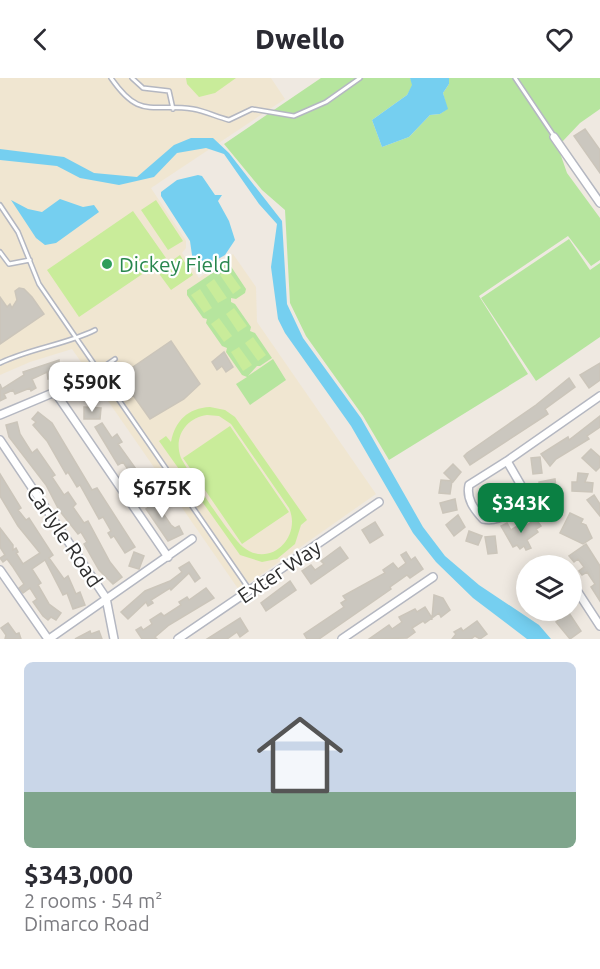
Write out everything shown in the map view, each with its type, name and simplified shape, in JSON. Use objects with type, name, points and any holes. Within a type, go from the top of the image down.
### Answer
[{"type":"street","points":[[554,137],[600,203]]},
{"type":"street","points":[[0,415],[55,392],[85,389]]},
{"type":"street","points":[[55,392],[168,557]]},
{"type":"street","points":[[507,461],[526,494],[519,504],[502,518],[483,519],[473,508],[467,493],[469,485],[600,396]]},
{"type":"street","name":"Carlyle Road","points":[[0,440],[106,598],[114,639]]},
{"type":"street","points":[[126,496],[151,481]]},
{"type":"street","name":"Exter Way","points":[[178,639],[379,502]]},
{"type":"street","points":[[0,570],[49,639],[192,539]]},
{"type":"street","points":[[342,639],[433,577]]},
{"type":"street","points":[[582,599],[600,626]]},
{"type":"lane","points":[[111,78],[124,97],[132,103],[150,109],[194,109],[229,120],[252,109],[294,116],[326,102],[360,78]]},
{"type":"lane","points":[[132,78],[143,88],[169,91],[173,109]]},
{"type":"lane","points":[[515,78],[554,137]]},
{"type":"lane","points":[[0,205],[18,232],[39,284],[250,590]]},
{"type":"lane","points":[[0,252],[9,264],[30,260]]},
{"type":"lane","points":[[0,363],[23,352],[78,339],[95,330]]},
{"type":"lane","points":[[99,370],[115,359]]},
{"type":"shaded area","points":[[0,78],[271,78],[285,99],[151,188],[186,241],[186,248],[182,253],[199,278],[233,254],[256,287],[257,322],[376,494],[239,590],[72,349],[30,362],[0,375]]},
{"type":"green space","points":[[186,78],[236,78],[215,93],[199,97],[187,84]]},
{"type":"green space","points":[[321,78],[410,78],[413,85],[407,95],[372,120],[382,147],[409,137],[430,115],[440,114],[447,109],[443,93],[449,84],[449,78],[600,78],[600,109],[580,123],[562,142],[555,132],[549,135],[559,150],[567,173],[600,218],[600,260],[591,266],[568,236],[479,296],[528,374],[389,460],[363,416],[306,336],[290,303],[285,210],[262,190],[224,144]]},
{"type":"green space","points":[[156,200],[183,241],[168,250],[141,210]]},
{"type":"green space","name":"Dickey Field","points":[[133,211],[166,258],[79,317],[47,270]]},
{"type":"green space","points":[[569,239],[590,270],[600,263],[600,337],[536,381],[481,298]]},
{"type":"green space","points":[[180,255],[193,275],[171,290],[157,271]]},
{"type":"green space","points":[[226,264],[230,265],[246,289],[245,293],[236,299],[231,298],[231,302],[235,304],[251,327],[250,331],[255,333],[272,358],[257,366],[248,376],[273,359],[286,380],[250,405],[236,384],[247,377],[242,375],[226,352],[227,348],[222,346],[206,323],[207,319],[203,318],[187,295],[187,290]]},
{"type":"green space","points":[[228,270],[241,288],[233,294],[220,275]]},
{"type":"green space","points":[[214,279],[227,298],[218,303],[206,285]]},
{"type":"green space","points":[[200,289],[212,308],[204,313],[191,295]]},
{"type":"green space","points":[[234,308],[247,326],[238,332],[226,314]]},
{"type":"green space","points":[[219,318],[232,336],[224,342],[211,324]]},
{"type":"green space","points":[[253,337],[266,355],[258,361],[245,343]]},
{"type":"green space","points":[[239,347],[252,365],[243,371],[231,352]]},
{"type":"green space","points":[[202,408],[225,410],[235,417],[307,520],[301,525],[295,544],[277,559],[262,562],[240,555],[159,441],[166,436],[171,442],[179,422],[189,413]],"holes":[[[207,415],[219,416],[231,424],[289,508],[292,519],[291,529],[281,547],[273,552],[253,553],[243,547],[201,491],[181,458],[180,436],[187,424]]]},
{"type":"green space","points":[[230,426],[289,512],[242,544],[183,458]]},
{"type":"water","points":[[410,78],[449,78],[449,84],[443,93],[448,109],[440,114],[430,115],[409,137],[382,147],[372,120],[407,95],[412,85]]},
{"type":"water","points":[[191,138],[213,138],[229,153],[282,221],[287,304],[303,338],[361,418],[423,527],[445,556],[479,585],[516,610],[516,621],[533,621],[551,639],[527,639],[473,598],[436,562],[413,533],[351,426],[285,333],[278,319],[271,267],[277,224],[259,204],[224,154],[206,148],[177,153],[154,177],[119,185],[80,178],[57,166],[0,160],[0,149],[64,157],[94,173],[137,177],[174,145]]},
{"type":"water","points":[[202,176],[215,195],[222,195],[218,201],[229,221],[235,240],[225,255],[201,269],[193,262],[190,241],[161,196],[161,192],[177,180]]},
{"type":"water","points":[[60,199],[83,207],[94,205],[99,212],[56,243],[45,245],[36,238],[11,200],[28,209],[42,212]]},
{"type":"building","points":[[585,129],[600,150],[600,173],[574,136]]},
{"type":"building","points":[[19,288],[24,289],[32,297],[44,314],[0,344],[0,297],[7,307],[10,304],[12,308],[17,300],[15,291]]},
{"type":"building","points":[[171,341],[200,384],[184,399],[150,419],[133,395],[128,398],[115,379],[116,373],[127,371]]},
{"type":"building","points":[[224,352],[233,367],[226,372],[222,366],[217,370],[212,362]]},
{"type":"building","points":[[59,360],[59,364],[76,364],[76,368],[80,368],[81,377],[67,377],[67,375],[48,379],[47,372],[32,379],[36,388],[15,394],[13,390],[4,394],[6,398],[0,401],[0,384],[2,389],[24,375],[23,372]]},
{"type":"building","points":[[600,363],[600,380],[589,388],[580,375]]},
{"type":"building","points":[[569,378],[575,387],[545,409],[548,414],[470,465],[464,456],[467,453],[536,405]]},
{"type":"building","points":[[84,407],[101,408],[100,419],[84,419]]},
{"type":"building","points":[[38,412],[52,423],[92,490],[97,488],[135,547],[125,553],[114,536],[111,538],[108,533],[111,531],[103,517],[99,519],[80,485],[77,487],[68,472],[66,474],[47,441],[33,425],[36,422],[32,419]]},
{"type":"building","points":[[600,416],[600,427],[587,436],[589,439],[556,459],[550,466],[541,454],[568,437],[569,440]]},
{"type":"building","points":[[17,422],[20,434],[32,453],[37,449],[55,475],[52,477],[64,495],[68,492],[76,504],[73,507],[84,523],[88,521],[110,562],[122,577],[113,584],[99,570],[84,544],[87,542],[81,532],[78,534],[59,510],[46,485],[9,437],[6,425]]},
{"type":"building","points":[[102,423],[112,438],[117,434],[122,442],[118,444],[141,476],[129,484],[123,475],[129,471],[123,462],[118,465],[95,427]]},
{"type":"building","points":[[591,449],[600,457],[600,467],[596,471],[582,458]]},
{"type":"building","points":[[540,457],[542,473],[533,474],[531,458]]},
{"type":"building","points":[[453,464],[461,472],[453,482],[444,473]]},
{"type":"building","points":[[578,473],[588,474],[585,482],[593,483],[592,492],[572,491],[572,482],[577,482]]},
{"type":"building","points":[[0,474],[21,508],[18,510],[26,520],[29,518],[53,555],[49,558],[64,579],[68,576],[76,594],[80,592],[85,605],[73,609],[67,593],[63,595],[45,560],[32,569],[41,583],[38,585],[49,604],[61,613],[56,620],[51,617],[48,620],[43,616],[33,602],[37,599],[30,588],[23,593],[19,588],[24,584],[13,567],[7,559],[3,562],[0,558],[5,555],[0,547],[0,528],[13,545],[13,550],[16,548],[18,552],[16,553],[23,564],[40,553],[18,526],[0,496]]},
{"type":"building","points":[[555,479],[556,487],[551,488],[552,492],[540,490],[539,482]]},
{"type":"building","points":[[441,480],[452,481],[450,494],[439,493]]},
{"type":"building","points":[[156,493],[164,502],[158,506],[171,525],[175,528],[179,526],[183,534],[168,541],[146,509],[150,506],[146,502]]},
{"type":"building","points":[[594,495],[600,504],[600,516],[587,500]]},
{"type":"building","points":[[455,499],[457,510],[443,513],[440,503]]},
{"type":"building","points":[[538,499],[554,505],[549,517],[534,510]]},
{"type":"building","points":[[570,513],[583,519],[581,523],[586,525],[592,538],[583,544],[560,533]]},
{"type":"building","points":[[458,515],[465,527],[454,536],[446,525]]},
{"type":"building","points":[[536,519],[541,526],[536,529],[538,532],[527,540],[531,548],[526,550],[524,546],[520,549],[517,545],[513,547],[501,526],[507,523],[511,530],[525,521],[527,525]]},
{"type":"building","points":[[375,522],[383,535],[370,543],[362,530]]},
{"type":"building","points":[[469,531],[482,536],[478,545],[466,541]]},
{"type":"building","points":[[495,536],[497,553],[488,554],[485,537]]},
{"type":"building","points":[[586,544],[600,566],[600,601],[591,587],[595,584],[587,572],[582,575],[584,567],[582,555],[570,555]]},
{"type":"building","points":[[340,547],[348,558],[311,584],[302,571],[311,565],[315,570],[324,564],[321,561]]},
{"type":"building","points":[[134,552],[144,556],[139,569],[129,566]]},
{"type":"building","points":[[406,552],[411,560],[415,557],[423,569],[410,578],[407,575],[390,587],[391,589],[319,639],[307,639],[304,634],[344,607],[341,603],[346,600],[343,596],[385,573],[383,570],[393,563],[398,569],[406,563],[401,555]]},
{"type":"building","points":[[189,562],[200,578],[195,582],[189,573],[171,590],[170,588],[151,600],[153,603],[148,606],[146,602],[128,619],[121,612],[145,591],[170,581],[182,572],[179,568]]},
{"type":"building","points":[[290,581],[296,590],[266,611],[261,603]]},
{"type":"building","points":[[206,588],[214,598],[169,625],[155,637],[157,639],[142,639],[136,630],[141,627],[143,630],[152,624],[150,620],[161,613],[164,616],[181,605],[179,602],[187,597],[189,600]]},
{"type":"building","points":[[434,595],[443,598],[450,610],[441,617],[439,613],[432,618]]},
{"type":"building","points":[[425,607],[432,618],[412,628],[415,632],[407,638],[369,639],[389,625],[392,629],[402,622],[399,617],[415,609],[417,612]]},
{"type":"building","points":[[240,618],[248,631],[240,637],[237,632],[227,639],[207,639]]},
{"type":"building","points":[[477,621],[487,634],[480,639],[475,636],[471,639],[452,639],[456,634],[454,632],[461,628],[463,631]]},
{"type":"building","points":[[574,621],[581,631],[570,639],[556,622]]},
{"type":"building","points":[[8,623],[16,634],[19,633],[21,639],[5,639],[6,635],[1,628]]},
{"type":"building","points":[[90,631],[91,634],[99,631],[102,639],[75,639]]},
{"type":"place","name":"Dickey Field","points":[[107,264]]}]
